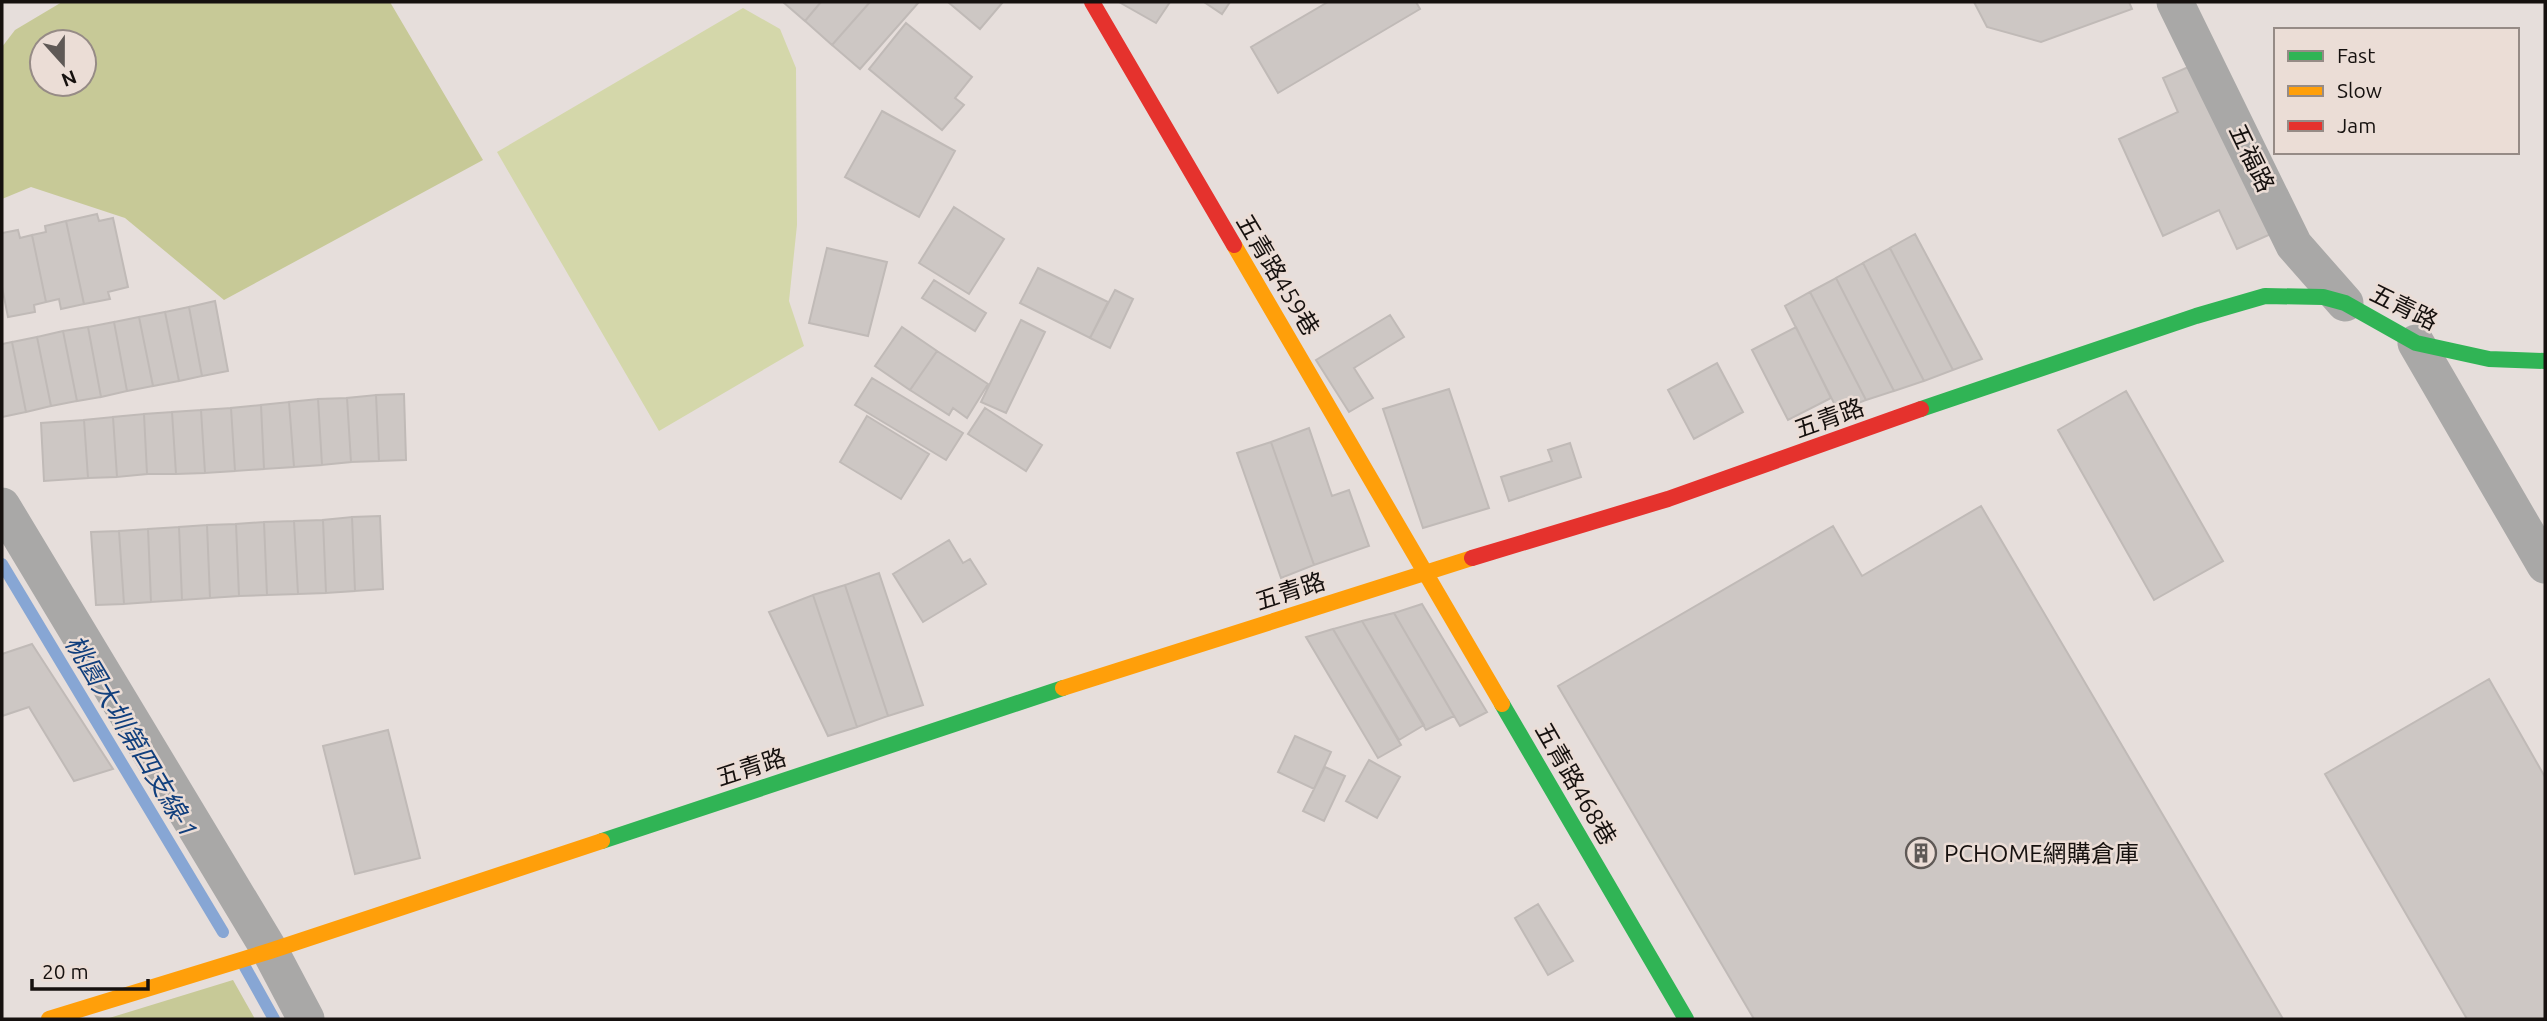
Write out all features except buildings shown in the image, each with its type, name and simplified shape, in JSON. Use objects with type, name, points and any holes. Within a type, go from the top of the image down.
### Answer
[{"type":"street","name":"五青路459巷","points":[[1092,2],[1427,571]]},
{"type":"street","name":"五福路","points":[[2175,2],[2294,244],[2345,303]]},
{"type":"street","name":"五青路","points":[[49,1019],[270,951],[994,710],[1427,571],[1668,499],[2196,316],[2265,296],[2323,297],[2345,303],[2416,344],[2490,359],[2545,360]]},
{"type":"street","points":[[2416,344],[2545,565]]},
{"type":"street","points":[[2,506],[270,951],[306,1019]]},
{"type":"street","name":"五青路468巷","points":[[1427,571],[1686,1019]]},
{"type":"green space","points":[[62,2],[390,2],[483,160],[224,300],[125,218],[31,187],[2,199],[2,47],[15,30]]},
{"type":"green space","points":[[743,8],[780,29],[796,68],[797,225],[789,301],[804,346],[659,431],[497,152]]},
{"type":"green space","points":[[233,980],[255,1019],[106,1019]]},
{"type":"waterway","name":"桃園大圳第四支線-1","points":[[2,564],[223,932]]},
{"type":"waterway","name":"桃園大圳第四支線-1","points":[[245,967],[274,1019]]},
{"type":"traffic: fast","points":[[1921,409],[2196,316],[2265,296],[2323,297],[2345,303],[2416,343],[2489,359],[2545,361]]},
{"type":"traffic: fast","points":[[602,841],[1063,688]]},
{"type":"traffic: fast","points":[[1502,704],[1686,1019]]},
{"type":"traffic: slow","points":[[1234,245],[1502,704]]},
{"type":"traffic: slow","points":[[1063,688],[1472,558]]},
{"type":"traffic: slow","points":[[49,1019],[270,951],[602,841]]},
{"type":"traffic: jam","points":[[1092,2],[1234,245]]},
{"type":"traffic: jam","points":[[1472,558],[1668,499],[1921,409]]},
{"type":"place","name":"PCHOME網購倉庫","points":[[1921,853]]}]
